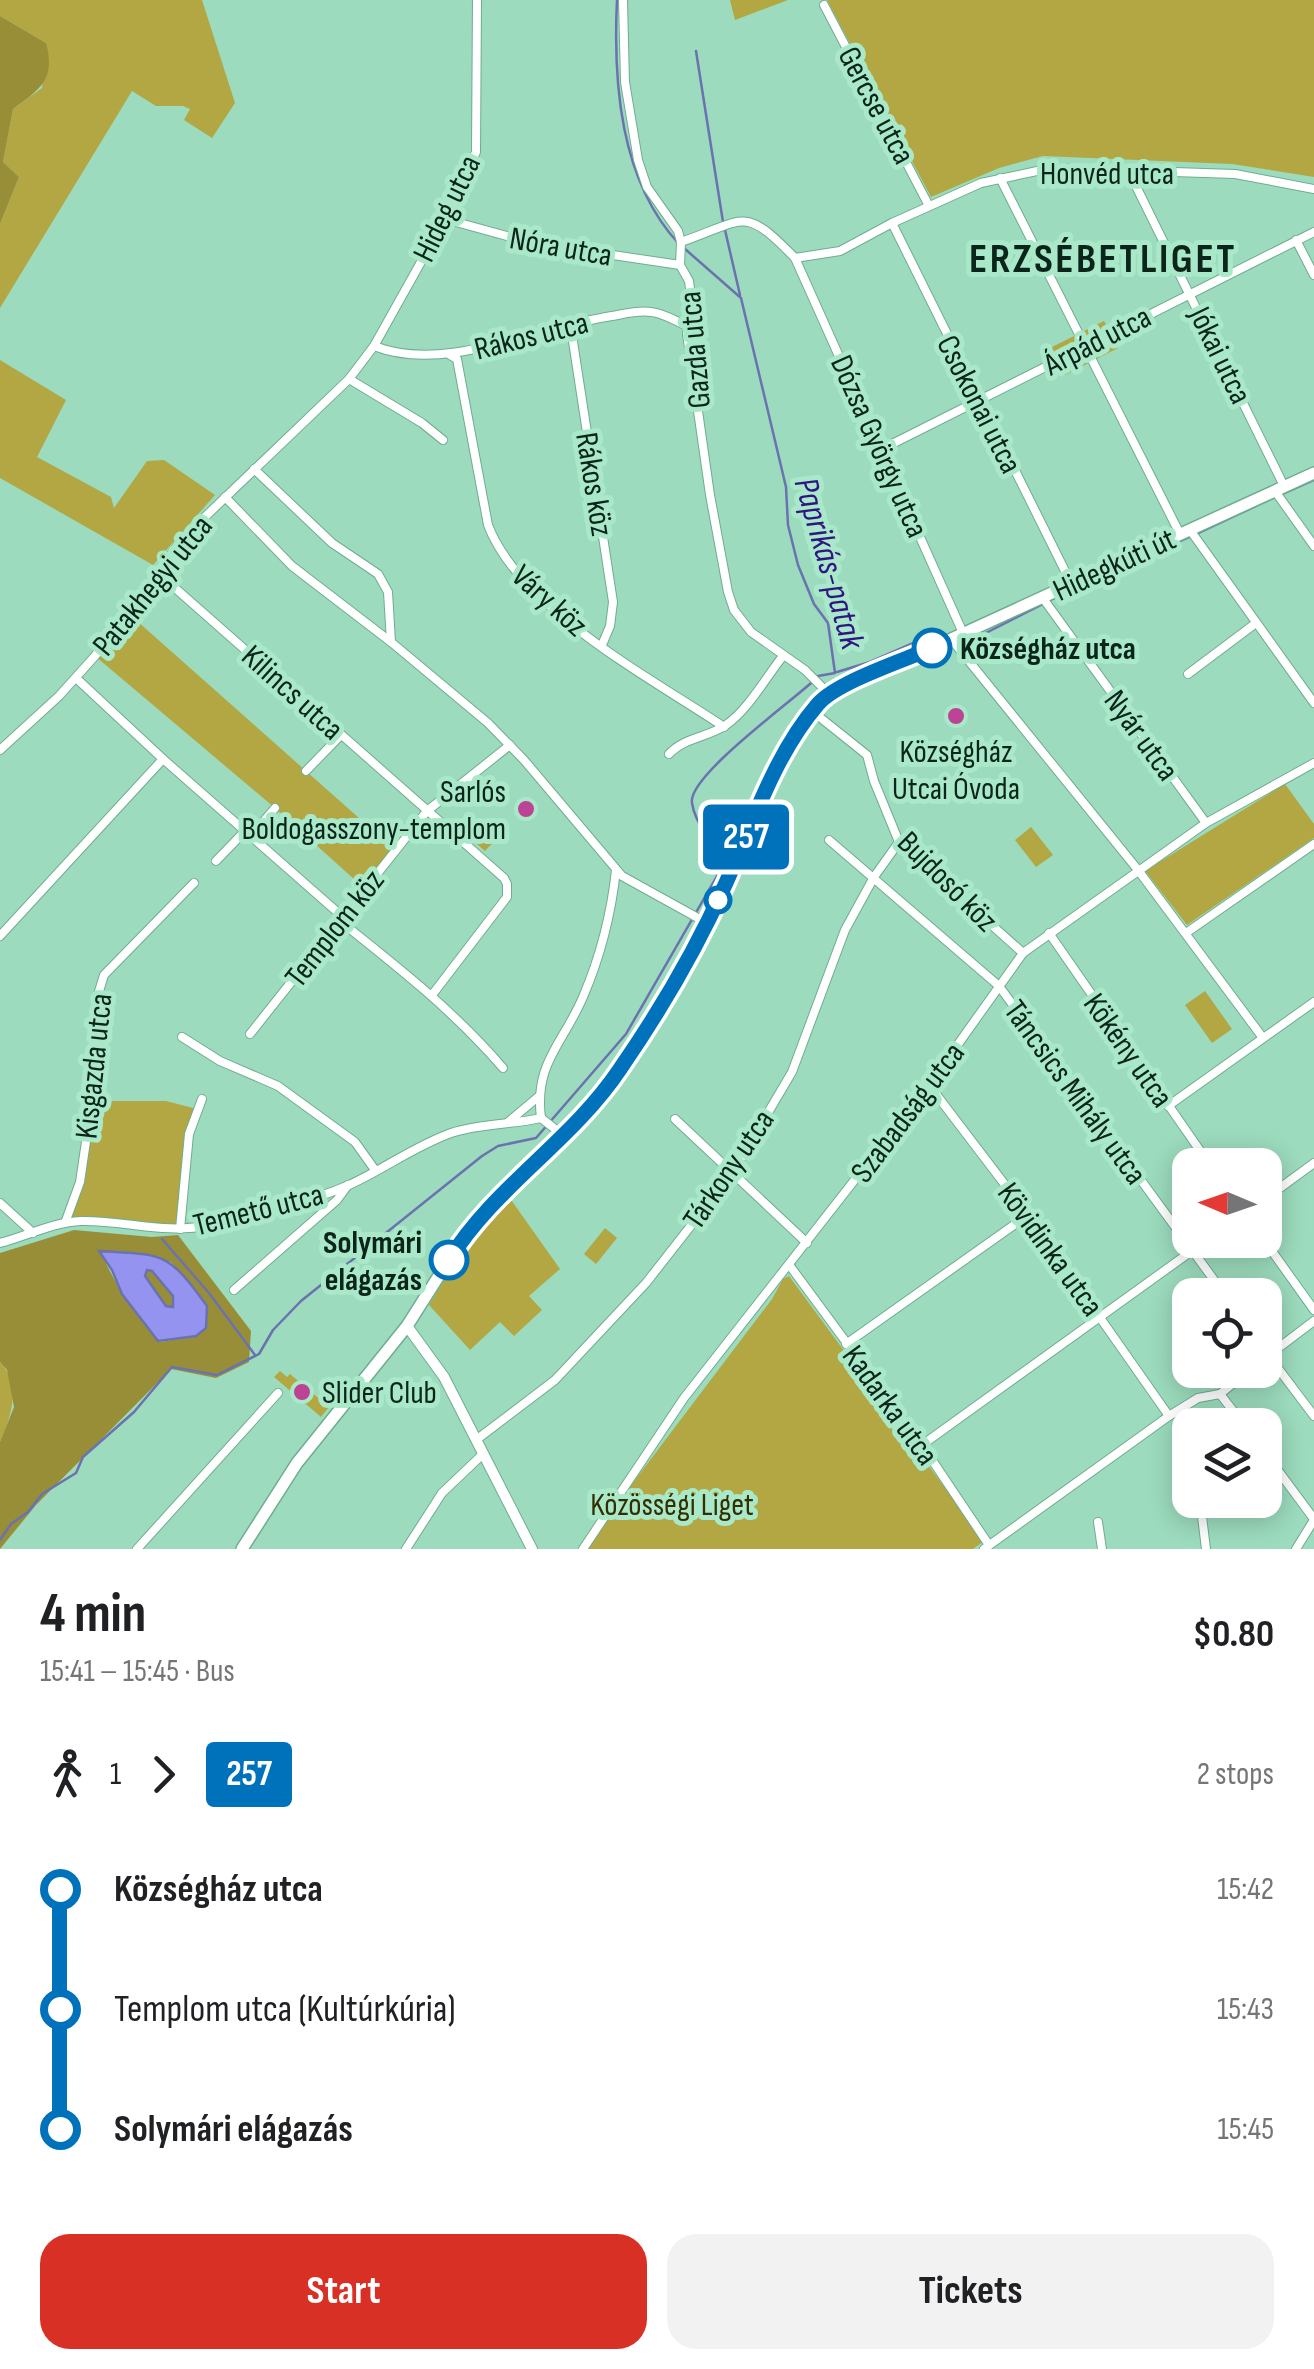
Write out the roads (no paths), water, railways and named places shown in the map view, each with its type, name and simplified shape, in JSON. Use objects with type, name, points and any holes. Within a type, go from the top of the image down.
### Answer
[{"type":"main road","name":"Hidegkúti út","points":[[242,1549],[287,1476],[407,1326],[468,1230],[564,1136],[621,1069],[672,988],[776,770],[812,711],[828,693],[1045,600],[1071,584],[1314,473]]},
{"type":"street","name":"Hideg utca","points":[[374,346],[473,162],[478,142],[478,0]]},
{"type":"street","points":[[623,0],[626,82],[638,160],[681,246],[728,224],[747,220],[764,226],[796,258]]},
{"type":"street","name":"Gercse utca","points":[[824,5],[929,206]]},
{"type":"street","name":"Honvéd utca","points":[[796,258],[830,255],[929,206],[1000,178],[1051,168],[1235,174],[1314,189]]},
{"type":"street","name":"Jókai utca","points":[[1129,172],[1191,293],[1278,492],[1314,546]]},
{"type":"street","points":[[1000,178],[1085,346],[1188,533],[1314,703]]},
{"type":"street","name":"Nóra utca","points":[[444,218],[532,243],[680,265]]},
{"type":"street","name":"Csokonai utca","points":[[892,223],[1071,584]]},
{"type":"street","name":"Árpád utca","points":[[882,449],[1314,232]]},
{"type":"street","points":[[1296,240],[1314,275]]},
{"type":"street","name":"Gazda utca","points":[[681,246],[680,265],[686,272],[691,296],[687,326],[710,496],[728,592],[741,621],[828,693]]},
{"type":"street","name":"Dózsa György utca","points":[[796,258],[882,449],[957,636]]},
{"type":"street","name":"Rákos utca","points":[[374,346],[394,354],[450,355],[570,322],[650,312],[687,326]]},
{"type":"street","name":"Rákos köz","points":[[570,322],[613,602],[602,646]]},
{"type":"street","name":"Patakhegyi utca","points":[[0,750],[76,678],[185,536],[348,379],[374,346]]},
{"type":"street","name":"Váry köz","points":[[450,355],[457,359],[488,526],[496,547],[515,574],[602,646],[724,727]]},
{"type":"street","points":[[348,379],[443,440]]},
{"type":"street","points":[[254,469],[332,543],[378,574],[388,592],[391,642]]},
{"type":"street","points":[[225,497],[280,555],[391,642],[510,745],[616,870],[704,921]]},
{"type":"street","name":"Kilincs utca","points":[[158,572],[504,878],[508,891],[432,995]]},
{"type":"street","name":"Nyár utca","points":[[1045,600],[1206,824]]},
{"type":"street","points":[[1188,674],[1256,622]]},
{"type":"street","points":[[957,636],[1263,1038]]},
{"type":"street","points":[[669,754],[680,743],[724,727],[783,656]]},
{"type":"street","points":[[76,678],[342,919],[432,995],[503,1068]]},
{"type":"street","name":"Bujdosó köz","points":[[812,711],[867,755],[900,842],[1023,953]]},
{"type":"street","points":[[306,771],[341,735]]},
{"type":"street","name":"Templom köz","points":[[250,1034],[427,811],[510,745]]},
{"type":"street","points":[[0,936],[163,759]]},
{"type":"street","name":"Szabadság utca","points":[[583,1549],[684,1398],[930,1086],[1023,953],[1206,824],[1314,764]]},
{"type":"street","points":[[216,861],[275,808]]},
{"type":"street","name":"Táncsics Mihály utca","points":[[829,840],[999,986],[1172,1223]]},
{"type":"street","name":"Tárkony utca","points":[[476,1440],[555,1380],[646,1283],[733,1172],[792,1072],[845,930],[874,877],[900,842]]},
{"type":"street","points":[[1186,933],[1314,844]]},
{"type":"street","points":[[564,1136],[546,1121],[538,1098],[545,1068],[582,1001],[603,949],[616,870]]},
{"type":"street","name":"Kisgazda utca","points":[[65,1223],[80,1182],[92,1101],[94,1026],[104,974],[194,882]]},
{"type":"street","name":"Kökény utca","points":[[1049,934],[1198,1148]]},
{"type":"street","points":[[1168,1106],[1314,1002]]},
{"type":"street","points":[[182,1037],[211,1057],[272,1083],[294,1097],[354,1142],[374,1170]]},
{"type":"street","name":"Kövidinka utca","points":[[930,1086],[1100,1315],[1169,1416]]},
{"type":"street","name":"Temető utca","points":[[506,1123],[538,1098]]},
{"type":"street","points":[[180,1229],[189,1134],[202,1099]]},
{"type":"street","points":[[675,1119],[808,1244]]},
{"type":"street","name":"Temető utca","points":[[0,1244],[65,1223],[100,1221],[180,1229],[240,1218],[348,1185],[450,1134],[480,1126],[546,1121]]},
{"type":"street","points":[[1282,1187],[1314,1163]]},
{"type":"street","points":[[234,1290],[337,1200],[348,1185]]},
{"type":"street","points":[[0,1203],[34,1234]]},
{"type":"street","points":[[846,1344],[1028,1216]]},
{"type":"street","points":[[922,1445],[1181,1258]]},
{"type":"street","points":[[1278,1258],[1312,1304]]},
{"type":"street","name":"Kadarka utca","points":[[790,1266],[922,1445],[987,1547]]},
{"type":"street","points":[[1282,1344],[1314,1321]]},
{"type":"street","points":[[407,1326],[444,1377],[532,1549]]},
{"type":"street","points":[[1282,1375],[1314,1416]]},
{"type":"street","points":[[987,1547],[1169,1416],[1198,1398],[1220,1394],[1228,1388]]},
{"type":"street","points":[[137,1549],[278,1393]]},
{"type":"street","points":[[1220,1394],[1229,1408]]},
{"type":"street","points":[[406,1549],[442,1493],[483,1454]]},
{"type":"street","points":[[1282,1477],[1314,1520],[1296,1549]]},
{"type":"street","points":[[1202,1518],[1206,1549]]},
{"type":"street","points":[[1098,1522],[1102,1549]]},
{"type":"waterway","name":"Paprikás-patak","points":[[617,0],[619,97],[632,161],[659,219],[679,244]]},
{"type":"waterway","points":[[696,51],[723,222]]},
{"type":"waterway","points":[[725,230],[740,295]]},
{"type":"waterway","name":"Paprikás-patak","points":[[685,249],[741,298],[786,487],[788,525],[798,565],[814,604],[828,623],[835,673],[818,676]]},
{"type":"waterway","points":[[1282,494],[1314,480]]},
{"type":"waterway","points":[[1196,534],[1275,497]]},
{"type":"waterway","points":[[1132,562],[1189,537]]},
{"type":"waterway","points":[[1050,600],[1111,572]]},
{"type":"waterway","points":[[959,642],[970,641],[1043,604]]},
{"type":"waterway","points":[[837,672],[918,641]]},
{"type":"waterway","name":"Paprikás-patak","points":[[0,1540],[42,1494],[76,1473],[83,1457],[134,1412],[172,1367],[217,1375],[259,1354],[273,1330],[301,1301],[482,1156],[498,1146],[536,1138],[626,1034],[717,876],[712,845],[694,813],[695,791],[742,740],[812,682]]},
{"type":"waterway","points":[[162,1239],[255,1355]]},
{"type":"place","name":"Községház utca","points":[[932,648]]},
{"type":"place","name":"Községház Utcai Óvoda","points":[[956,716]]},
{"type":"place","name":"Sarlós Boldogasszony-templom","points":[[526,809]]},
{"type":"place","name":"Solymári elágazás","points":[[449,1260]]},
{"type":"place","name":"Slider Club","points":[[302,1392]]},
{"type":"district","name":"ERZSÉBETLIGET","points":[[1103,257]]},
{"type":"park label","name":"Közösségi Liget","points":[[672,1504]]}]
